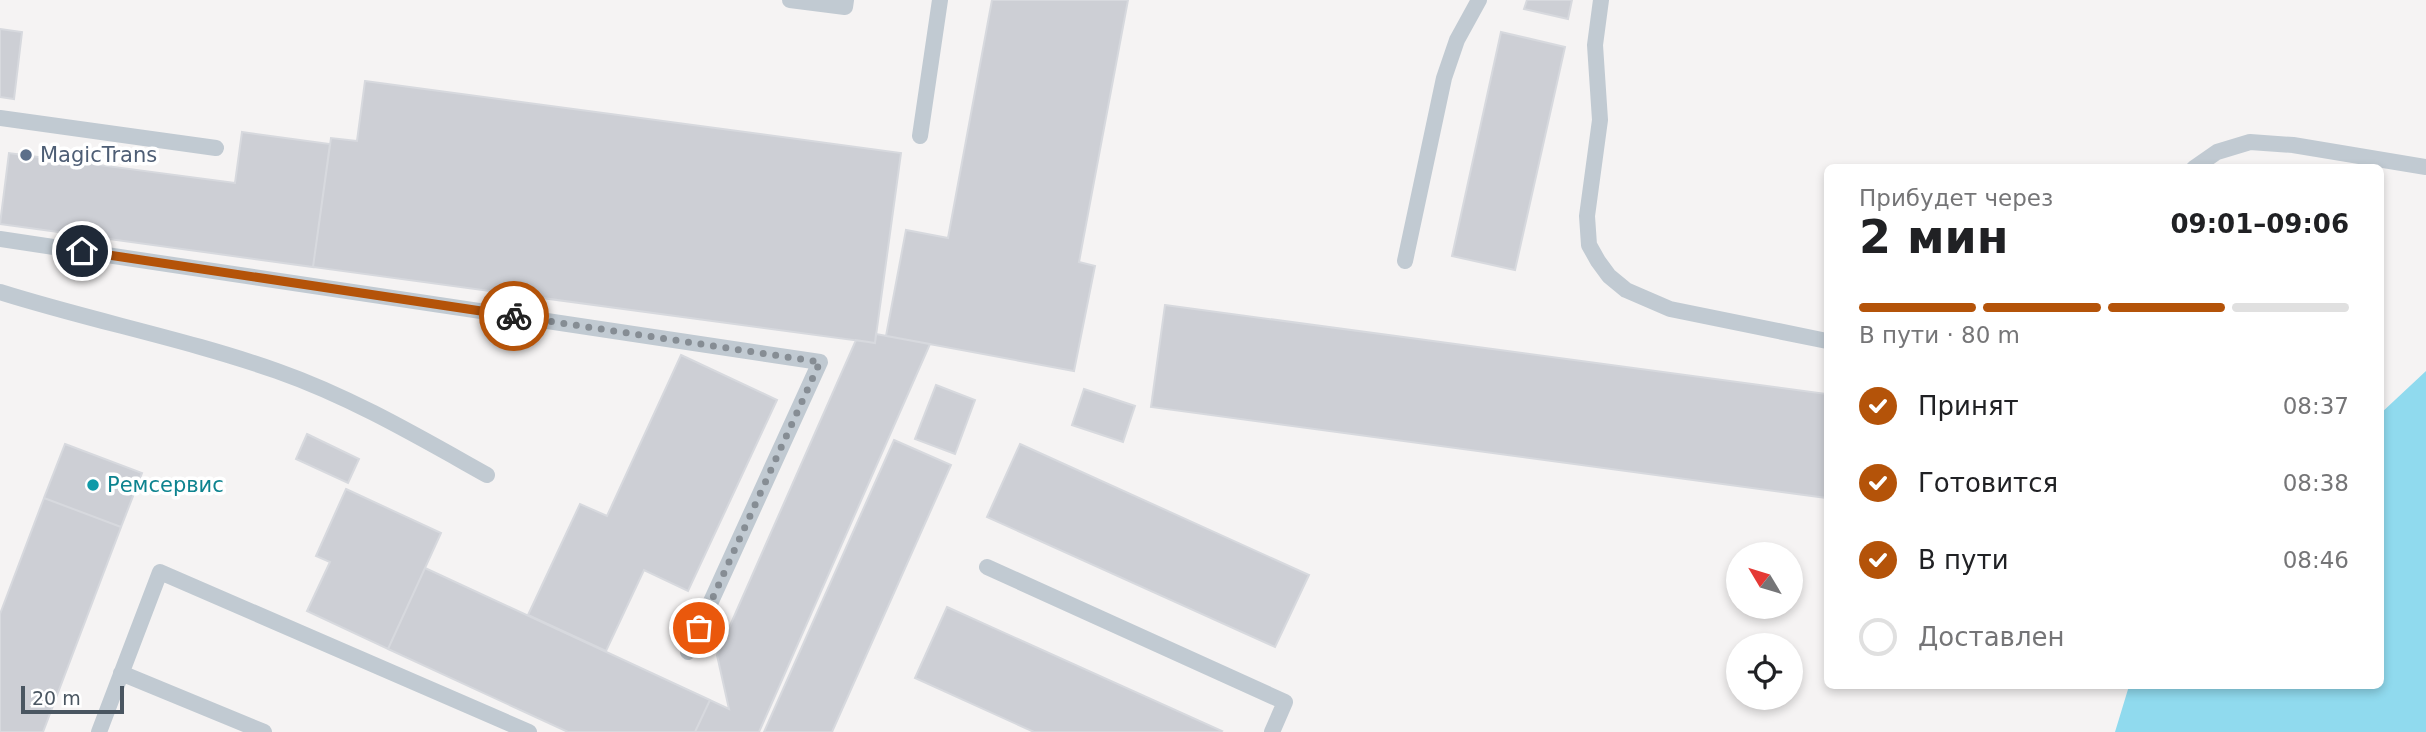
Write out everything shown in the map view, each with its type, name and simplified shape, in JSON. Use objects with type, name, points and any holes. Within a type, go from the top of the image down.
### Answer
[{"type":"lane","points":[[790,0],[845,7],[846,0]]},
{"type":"lane","points":[[920,136],[940,0]]},
{"type":"lane","points":[[1405,261],[1444,78],[1457,40],[1479,0]]},
{"type":"lane","points":[[1601,0],[1595,44],[1600,120],[1587,216],[1589,245],[1598,261],[1609,276],[1626,290],[1670,309],[1824,340]]},
{"type":"lane","points":[[0,118],[216,148]]},
{"type":"lane","points":[[2200,164],[2217,152],[2250,142],[2293,145],[2426,167]]},
{"type":"lane","points":[[0,239],[820,362],[688,652]]},
{"type":"lane","points":[[0,292],[56,310],[197,344],[279,371],[353,402],[487,475]]},
{"type":"lane","points":[[987,567],[1285,702],[1272,732]]},
{"type":"lane","points":[[99,732],[160,572],[529,732]]},
{"type":"lane","points":[[121,673],[264,732]]},
{"type":"water","points":[[2426,371],[2426,732],[2115,732],[2128,689],[2384,689],[2384,410]]},
{"type":"building","points":[[992,0],[1128,0],[1079,262],[1095,266],[1074,371],[886,336],[906,230],[948,238]]},
{"type":"building","points":[[1527,0],[1572,0],[1568,19],[1524,9]]},
{"type":"building","points":[[0,29],[22,32],[14,99],[0,97]]},
{"type":"building","points":[[1501,32],[1565,47],[1515,270],[1452,256]]},
{"type":"building","points":[[365,81],[901,153],[875,343],[313,267],[331,138],[357,141]]},
{"type":"building","points":[[242,132],[330,144],[313,267],[0,224],[9,153],[235,183]]},
{"type":"building","points":[[1165,305],[1824,394],[1824,498],[1151,407]]},
{"type":"building","points":[[876,334],[930,344],[759,732],[695,732],[710,700],[729,709],[717,655],[856,340],[875,343]]},
{"type":"building","points":[[681,355],[777,400],[688,591],[644,570],[606,651],[528,615],[580,504],[607,516]]},
{"type":"building","points":[[936,385],[975,400],[955,454],[915,439]]},
{"type":"building","points":[[1084,389],[1135,406],[1123,442],[1072,425]]},
{"type":"building","points":[[307,434],[359,459],[348,483],[296,459]]},
{"type":"building","points":[[894,440],[951,465],[832,732],[764,732]]},
{"type":"building","name":"Ремсервис","points":[[65,444],[142,473],[121,527],[44,498]]},
{"type":"building","points":[[1020,444],[1309,575],[1275,647],[987,517]]},
{"type":"building","points":[[346,489],[441,533],[388,649],[307,611],[330,562],[316,556]]},
{"type":"building","points":[[44,498],[121,527],[43,732],[0,732],[0,614]]},
{"type":"building","points":[[425,568],[710,700],[695,732],[568,732],[388,649]]},
{"type":"building","points":[[947,607],[1222,731],[1034,732],[915,678]]},
{"type":"way so far","points":[[514,316],[820,362],[699,628]]},
{"type":"place","name":"MagicTrans","points":[[26,155]]},
{"type":"place","name":"Ремсервис","points":[[93,485]]},
{"type":"route","points":[[82,251],[514,316]]}]
